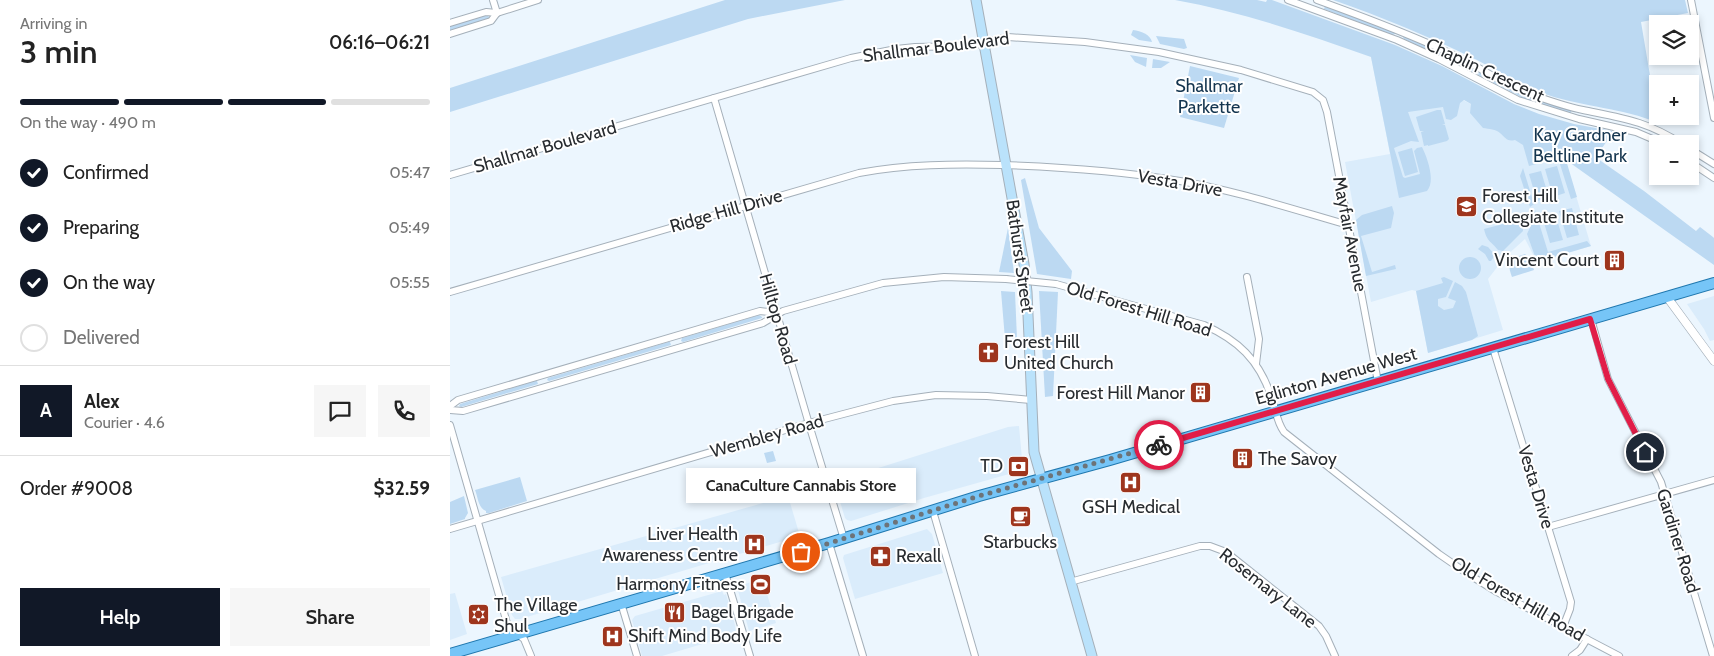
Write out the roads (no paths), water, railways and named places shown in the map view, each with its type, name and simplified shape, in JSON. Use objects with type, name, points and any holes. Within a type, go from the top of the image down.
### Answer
[{"type":"main road","name":"Bathurst Street","points":[[976,0],[1024,264],[1027,292],[1034,452],[1092,656]]},
{"type":"main road","name":"Eglinton Avenue West","points":[[450,654],[1714,283]]},
{"type":"street","points":[[493,0],[497,13]]},
{"type":"street","points":[[450,23],[486,12],[497,13],[538,0]]},
{"type":"street","name":"Chaplin Crescent","points":[[1288,0],[1397,40],[1439,59],[1518,100],[1578,119],[1636,132],[1649,138]]},
{"type":"street","name":"Chaplin Crescent","points":[[1317,0],[1402,31],[1480,68],[1522,91],[1551,102],[1582,110],[1619,116],[1652,126],[1667,135]]},
{"type":"street","points":[[1691,0],[1714,118]]},
{"type":"street","points":[[450,34],[491,21],[497,13]]},
{"type":"street","points":[[1397,40],[1402,31]]},
{"type":"street","name":"Shallmar Boulevard","points":[[450,175],[832,63],[875,53],[915,47],[971,46],[1008,37],[1045,38],[1134,48],[1176,55],[1240,70],[1313,92]]},
{"type":"street","name":"Mayfair Avenue","points":[[1313,92],[1320,96],[1326,107],[1378,382]]},
{"type":"street","name":"Hilltop Road","points":[[714,98],[844,539]]},
{"type":"street","points":[[1699,155],[1714,165],[1707,173]]},
{"type":"street","name":"Ridge Hill Drive","points":[[450,292],[859,172],[932,164],[1007,166]]},
{"type":"street","name":"Vesta Drive","points":[[1007,166],[1079,168],[1180,181],[1255,198],[1348,225]]},
{"type":"street","points":[[1699,168],[1714,178]]},
{"type":"street","name":"Old Forest Hill Road","points":[[450,408],[463,411],[763,323],[777,313],[883,282],[944,277],[1056,284],[1204,325],[1217,331],[1238,345],[1256,364],[1264,378],[1278,424],[1284,432],[1468,574],[1497,592],[1587,639],[1607,653],[1619,656]]},
{"type":"street","points":[[1247,277],[1259,339],[1256,364]]},
{"type":"street","points":[[1667,296],[1714,361]]},
{"type":"street","name":"Old Forest Hill Road","points":[[450,408],[458,400],[760,311],[777,313]]},
{"type":"street","name":"Gardiner Road","points":[[1590,319],[1608,379],[1661,482],[1663,494],[1713,656]]},
{"type":"street","points":[[675,337],[677,347]]},
{"type":"street","name":"Vesta Drive","points":[[1492,348],[1571,602],[1563,626]]},
{"type":"street","points":[[542,376],[545,387]]},
{"type":"street","name":"Wembley Road","points":[[450,529],[809,423],[893,401],[936,395],[987,396],[1031,400]]},
{"type":"street","points":[[450,425],[507,622],[511,629],[524,639],[531,656]]},
{"type":"street","points":[[1548,527],[1714,480]]},
{"type":"street","points":[[933,511],[975,656]]},
{"type":"street","points":[[829,543],[862,656]]},
{"type":"street","name":"Rosemary Lane","points":[[1070,582],[1200,546],[1210,546],[1226,552],[1319,626],[1335,656]]},
{"type":"street","points":[[725,573],[750,656]]},
{"type":"street","points":[[621,603],[637,656]]},
{"type":"street","points":[[1572,656],[1580,650],[1587,639]]},
{"type":"place","name":"Forest Hill Collegiate Institute","points":[[1466,206]]},
{"type":"place","name":"Vincent Court","points":[[1615,260]]},
{"type":"place","name":"Forest Hill United Church","points":[[988,352]]},
{"type":"place","name":"Forest Hill Manor","points":[[1201,393]]},
{"type":"place","name":"The Savoy","points":[[1242,459]]},
{"type":"place","name":"TD","points":[[1019,466]]},
{"type":"place","name":"GSH Medical","points":[[1131,482]]},
{"type":"place","name":"Starbucks","points":[[1020,517]]},
{"type":"place","name":"Liver Health Awareness Centre","points":[[754,544]]},
{"type":"place","name":"CanaCulture Cannabis Store","points":[[801,552]]},
{"type":"place","name":"Rexall","points":[[880,556]]},
{"type":"place","name":"Harmony Fitness","points":[[761,584]]},
{"type":"place","name":"Bagel Brigade","points":[[675,612]]},
{"type":"place","name":"The Village Shul","points":[[478,615]]},
{"type":"place","name":"Shift Mind Body Life","points":[[612,636]]},
{"type":"park label","name":"Shallmar Parkette","points":[[1209,96]]},
{"type":"park label","name":"Kay Gardner Beltline Park","points":[[1580,145]]}]
